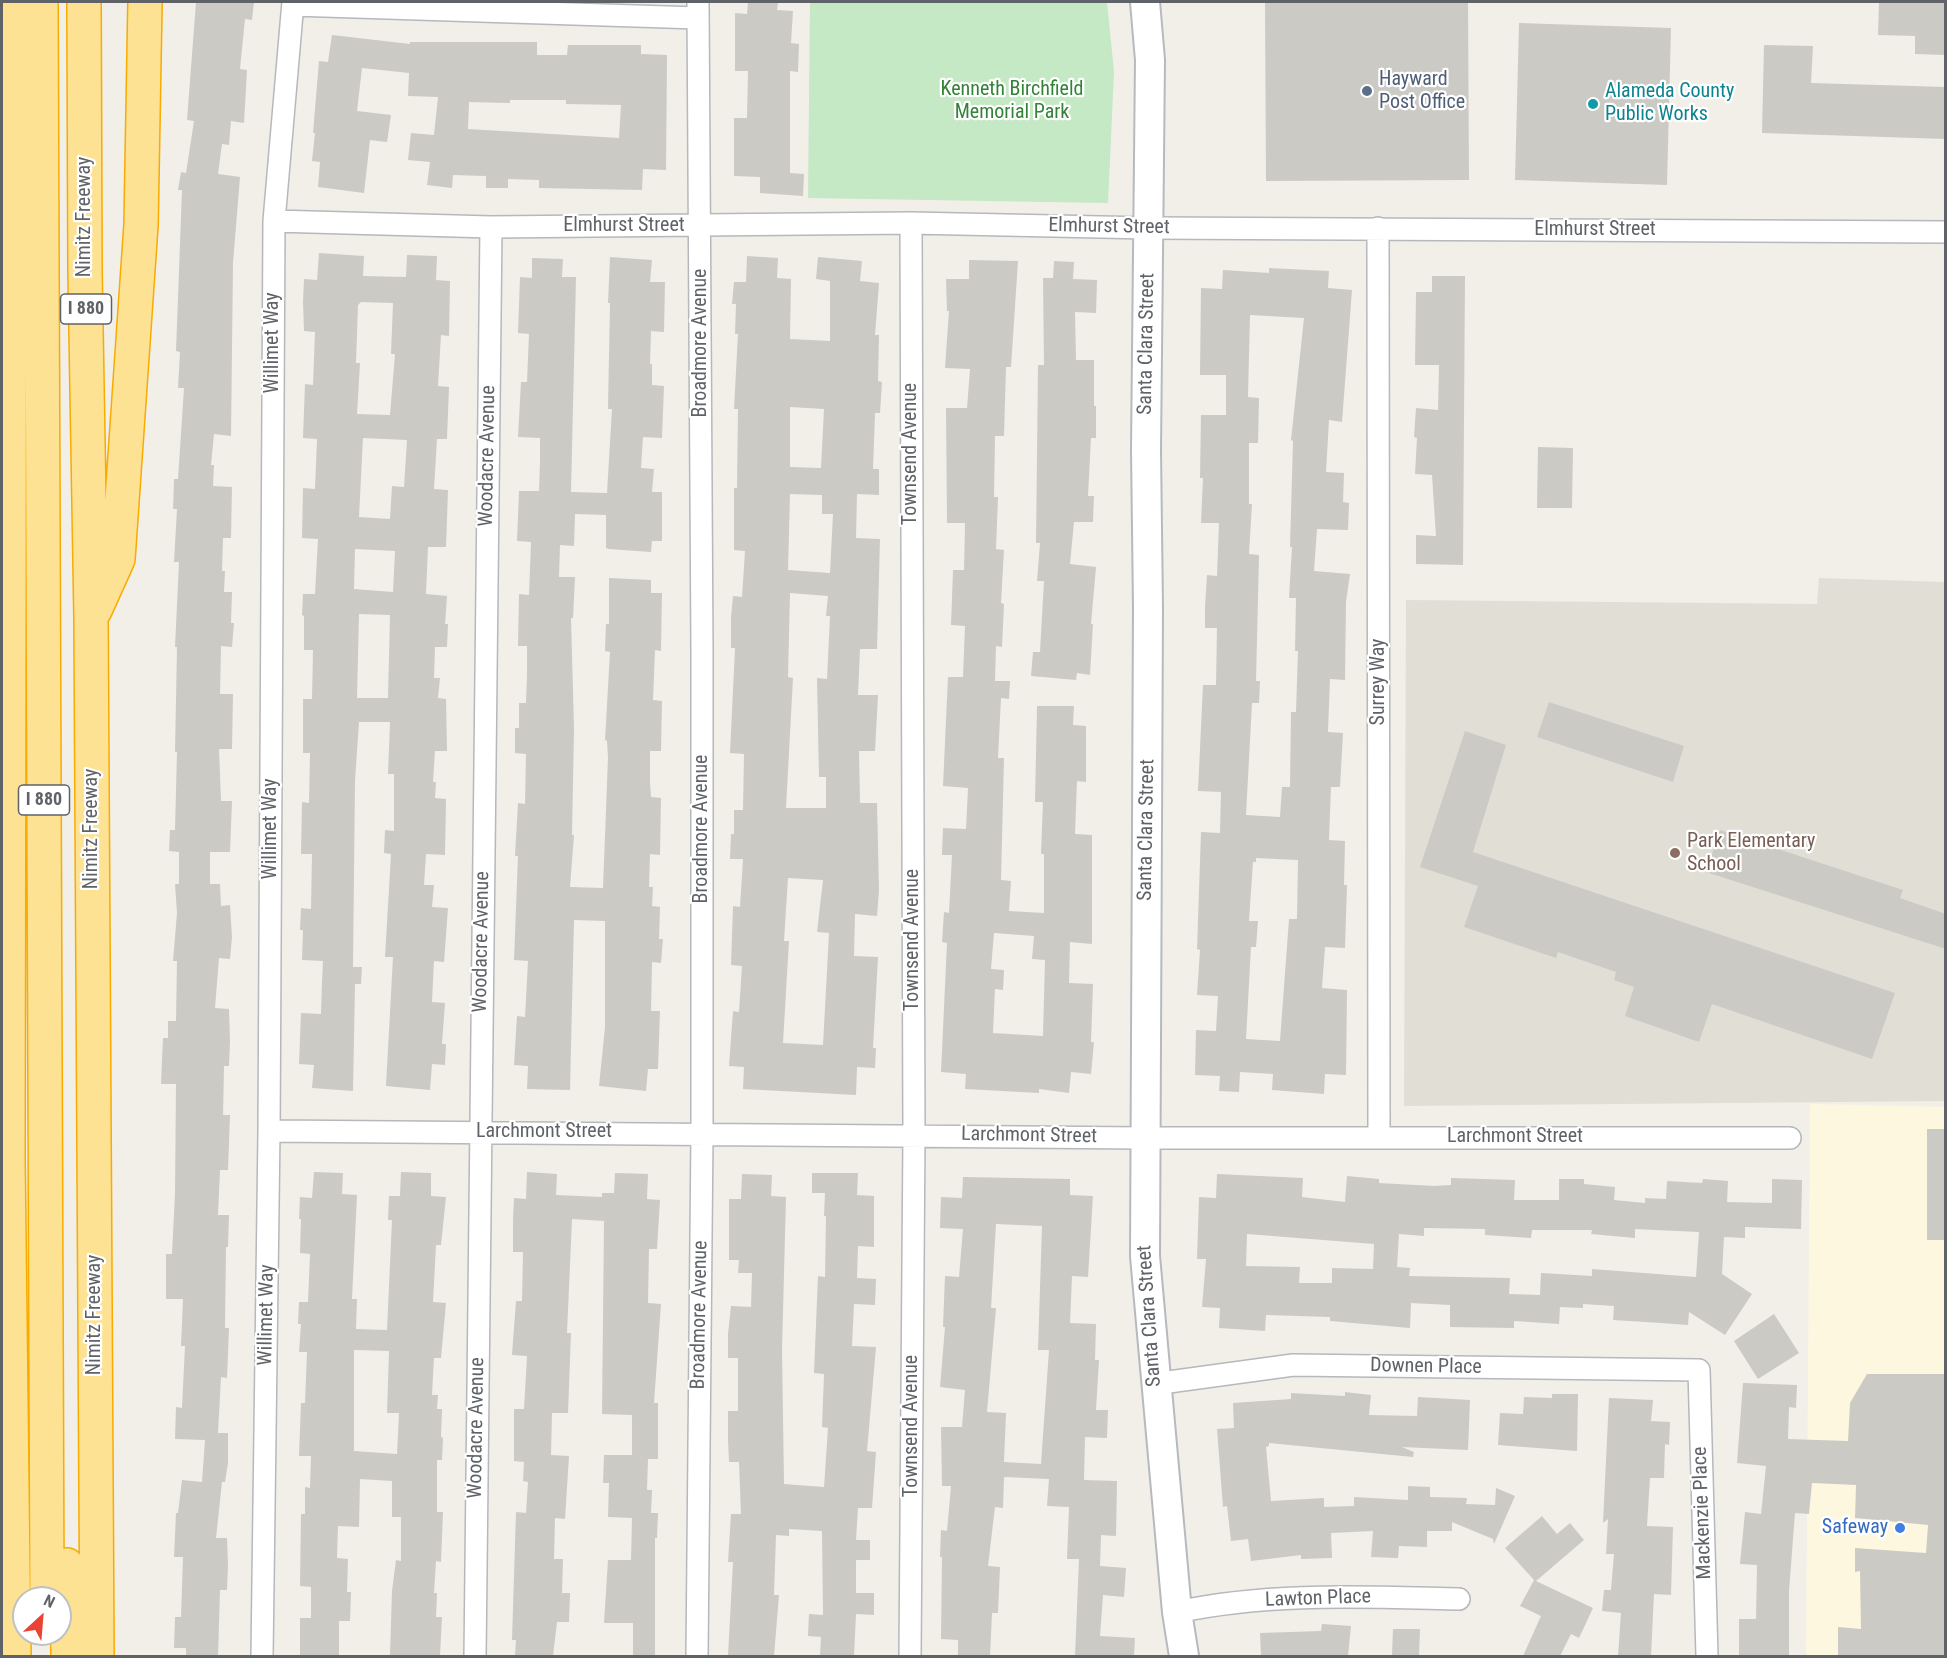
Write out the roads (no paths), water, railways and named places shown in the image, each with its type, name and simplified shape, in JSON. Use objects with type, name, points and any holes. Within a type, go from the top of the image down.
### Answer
[{"type":"highway","name":"I 880","points":[[10,2],[5,788],[14,1656]]},
{"type":"highway","name":"I 880","points":[[41,2],[47,1586]]},
{"type":"highway","name":"Nimitz Freeway","points":[[84,2],[85,272],[91,617],[97,1656]]},
{"type":"highway","points":[[91,617],[118,559],[141,236],[145,2]]},
{"type":"highway","name":"I 880","points":[[68,1656],[60,728],[91,668]]},
{"type":"main road","name":"Santa Clara Street","points":[[1145,2],[1150,60],[1145,1256],[1154,1384],[1177,1612],[1184,1656]]},
{"type":"street","points":[[293,3],[698,10]]},
{"type":"street","name":"Willimet Way","points":[[262,1656],[269,1131],[273,221],[293,3]]},
{"type":"street","name":"Broadmore Avenue","points":[[696,1656],[702,1133],[698,10]]},
{"type":"street","name":"Elmhurst Street","points":[[273,221],[491,227],[911,223],[1148,228],[1946,232]]},
{"type":"street","name":"Townsend Avenue","points":[[910,1656],[914,1134],[911,223]]},
{"type":"street","name":"Woodacre Avenue","points":[[475,1656],[479,1132],[491,227]]},
{"type":"street","name":"Surrey Way","points":[[1378,228],[1379,1136]]},
{"type":"street","name":"Larchmont Street","points":[[269,1131],[914,1134],[1144,1138],[1379,1136],[1790,1138]]},
{"type":"street","name":"Downen Place","points":[[1154,1384],[1293,1365],[1699,1370]]},
{"type":"street","name":"Mackenzie Place","points":[[1699,1370],[1707,1656]]},
{"type":"street","name":"Lawton Place","points":[[1177,1612],[1201,1606],[1318,1595],[1459,1599]]},
{"type":"place","name":"Hayward Post Office","points":[[1367,91]]},
{"type":"place","name":"Alameda County Public Works","points":[[1593,104]]},
{"type":"place","name":"Park Elementary School","points":[[1675,853]]},
{"type":"place","name":"Safeway","points":[[1900,1528]]},
{"type":"park label","name":"Kenneth Birchfield Memorial Park","points":[[1012,102]]}]
